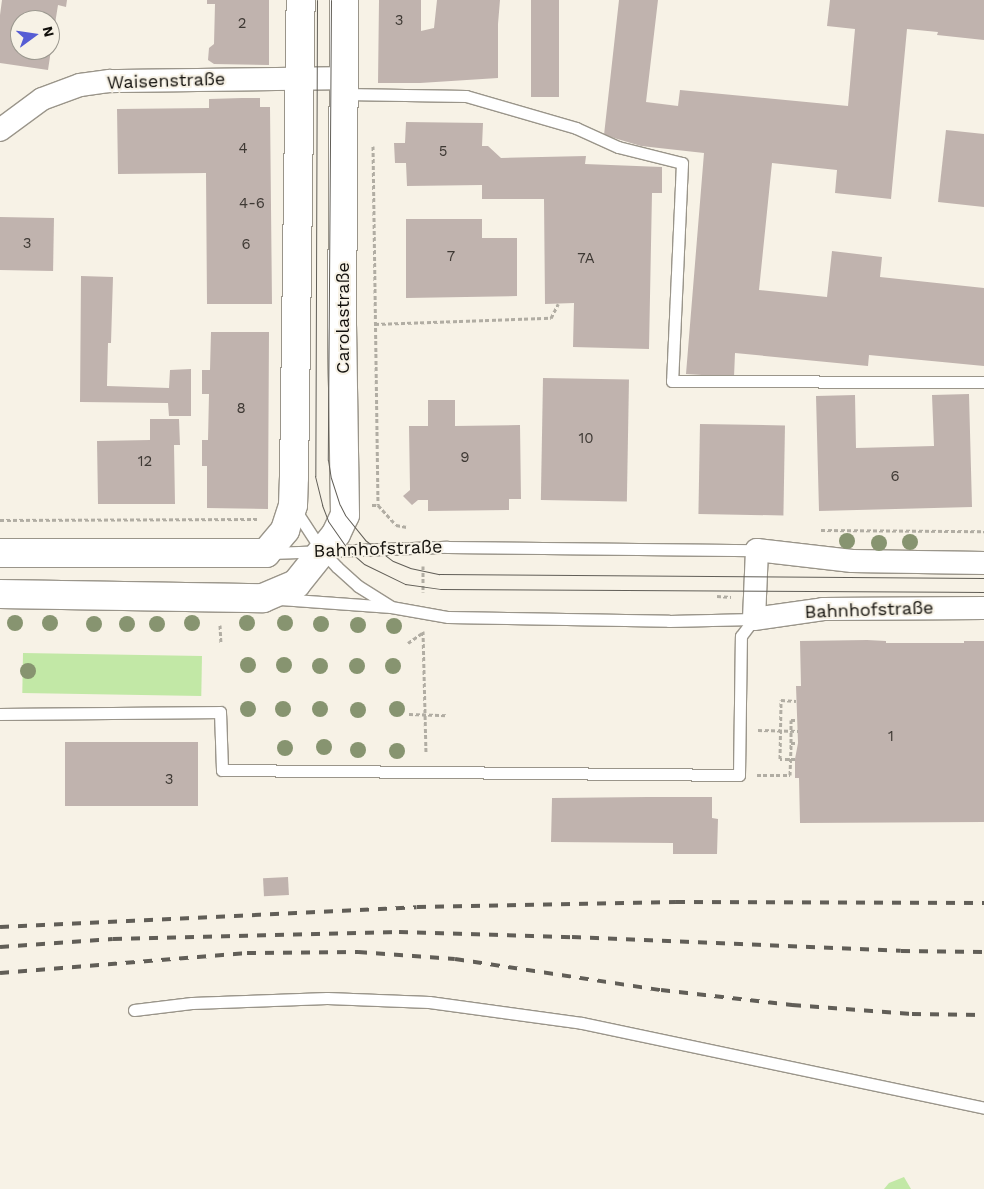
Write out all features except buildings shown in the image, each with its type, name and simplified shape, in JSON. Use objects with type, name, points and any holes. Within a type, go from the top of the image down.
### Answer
[{"type":"main road","points":[[266,553],[285,530],[293,505],[301,0]]},
{"type":"main road","name":"Carolastraße","points":[[263,598],[296,584],[336,534],[345,515],[342,325],[344,0]]},
{"type":"main road","name":"Bahnhofstraße","points":[[6,556],[266,553]]},
{"type":"main road","name":"Bahnhofstraße","points":[[0,594],[263,598]]},
{"type":"street","name":"Waisenstraße","points":[[0,130],[42,99],[80,85],[110,81],[300,78],[344,86]]},
{"type":"street","name":"Bahnhofstraße","points":[[757,550],[852,562],[984,563]]},
{"type":"street","points":[[754,619],[757,550]]},
{"type":"street","name":"Bahnhofstraße","points":[[754,619],[823,609],[984,608]]},
{"type":"lane","points":[[344,86],[372,96],[466,96],[576,128],[618,147],[682,163],[672,381],[984,382]]},
{"type":"lane","points":[[293,505],[322,551],[358,586],[391,607]]},
{"type":"lane","name":"Bahnhofstraße","points":[[266,553],[423,548],[757,550]]},
{"type":"lane","name":"Bahnhofstraße","points":[[263,598],[391,607],[448,617],[714,622],[754,619]]},
{"type":"lane","points":[[0,714],[220,712],[222,770],[738,775],[741,636],[754,619]]},
{"type":"lane","points":[[134,1010],[192,1002],[327,998],[429,1002],[582,1023],[984,1108]]},
{"type":"path","points":[[372,96],[378,506]]},
{"type":"path","points":[[342,325],[551,318],[558,304]]},
{"type":"path","points":[[0,520],[263,519]]},
{"type":"path","points":[[820,530],[984,531]]},
{"type":"path","points":[[423,548],[424,613]]},
{"type":"path","points":[[424,632],[426,772]]},
{"type":"path","points":[[408,644],[424,632],[430,632]]},
{"type":"path","points":[[795,759],[780,759],[780,730],[781,700],[796,701]]},
{"type":"path","points":[[409,714],[448,715]]},
{"type":"path","points":[[738,775],[790,776],[791,720],[798,720]]},
{"type":"path","points":[[780,730],[798,731]]},
{"type":"path","points":[[791,743],[798,743]]},
{"type":"green space","points":[[23,653],[202,656],[201,696],[22,693]]},
{"type":"green space","points":[[904,1177],[911,1189],[884,1189],[889,1183]]},
{"type":"tram line","points":[[317,0],[315,476],[328,521],[348,550],[364,564],[405,584],[440,589],[984,592]]},
{"type":"tram line","points":[[331,0],[328,460],[331,478],[340,505],[345,515],[365,540],[393,561],[410,568],[439,574],[984,578]]},
{"type":"railway","points":[[0,927],[417,907],[676,902],[984,903]]},
{"type":"railway","points":[[0,947],[113,939],[399,932],[572,937],[901,951],[984,952]]},
{"type":"railway","points":[[0,973],[247,953],[358,952],[455,959],[661,990],[792,1005],[912,1014],[984,1015]]}]
